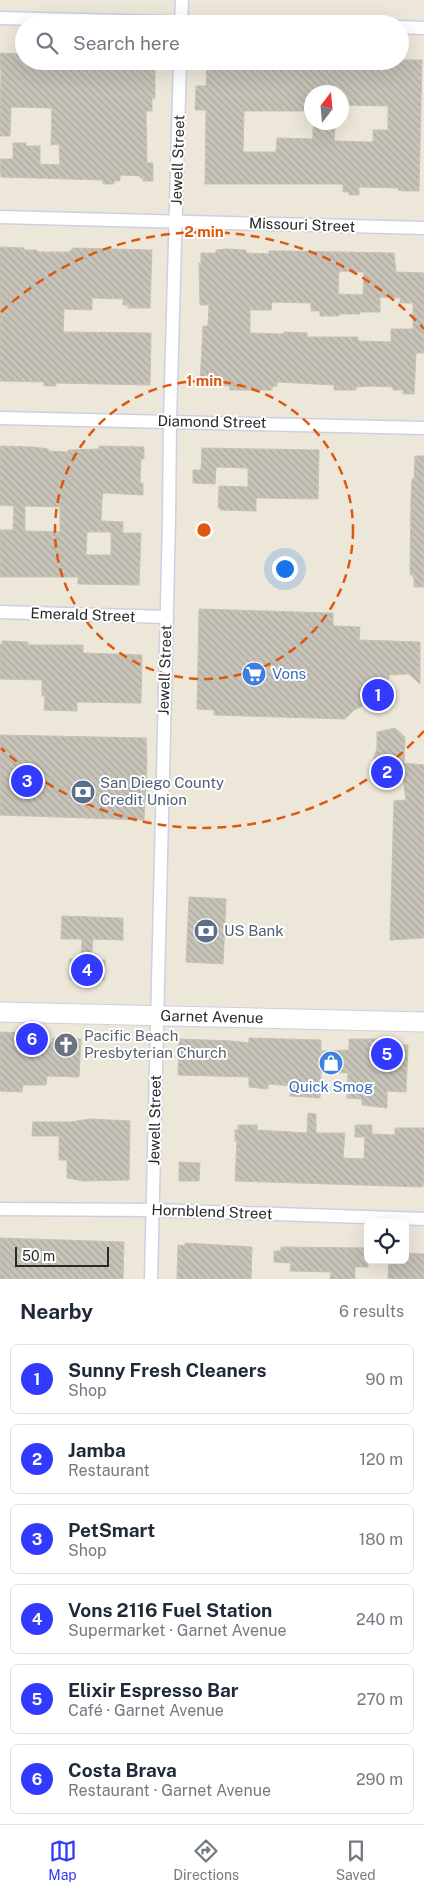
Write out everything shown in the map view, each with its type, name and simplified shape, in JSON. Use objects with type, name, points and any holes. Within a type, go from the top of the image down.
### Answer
[{"type":"main road","name":"Garnet Avenue","points":[[0,1012],[424,1022]]},
{"type":"street","points":[[181,15],[182,0]]},
{"type":"street","points":[[0,18],[15,18]]},
{"type":"street","points":[[409,28],[424,28]]},
{"type":"street","name":"Jewell Street","points":[[151,1279],[180,70]]},
{"type":"street","name":"Missouri Street","points":[[0,217],[424,228]]},
{"type":"street","name":"Diamond Street","points":[[0,418],[424,428]]},
{"type":"street","name":"Emerald Street","points":[[0,612],[166,617]]},
{"type":"street","name":"Hornblend Street","points":[[0,1209],[153,1210],[424,1219]]},
{"type":"building","points":[[0,53],[15,54],[15,70],[155,70],[155,98],[152,98],[152,111],[146,111],[147,163],[153,163],[153,181],[143,181],[143,178],[140,178],[140,176],[120,175],[120,181],[114,181],[114,184],[103,184],[103,180],[1,177],[0,159],[13,159],[13,143],[26,143],[26,146],[40,146],[40,164],[60,165],[59,144],[51,145],[52,108],[11,107],[10,136],[0,136]]},
{"type":"building","points":[[409,60],[422,60],[419,191],[404,191],[398,190],[398,188],[359,187],[359,195],[349,195],[349,192],[343,192],[343,185],[340,184],[205,184],[206,110],[195,110],[196,86],[206,86],[207,70],[409,70]]},
{"type":"building","points":[[0,247],[24,248],[24,250],[37,250],[37,252],[69,252],[73,248],[152,250],[150,308],[128,308],[128,305],[123,305],[123,299],[92,298],[92,310],[64,309],[63,332],[151,333],[150,385],[56,383],[56,386],[44,386],[44,382],[0,381]]},
{"type":"building","points":[[216,250],[246,250],[246,253],[269,254],[269,251],[394,253],[396,272],[424,273],[424,353],[416,353],[414,394],[403,394],[403,390],[393,390],[393,387],[371,386],[356,387],[356,390],[334,390],[334,385],[277,382],[277,386],[272,387],[272,390],[230,390],[230,386],[200,384],[203,326],[208,326],[209,305],[200,305],[199,263],[201,264],[201,253],[216,253]],"holes":[[[339,271],[364,272],[363,295],[338,294]],[[380,297],[401,298],[400,303],[413,303],[413,329],[391,329],[391,342],[358,341],[358,337],[307,337],[307,333],[250,333],[250,310],[271,310],[272,302],[311,303],[311,311],[320,311],[320,316],[339,316],[339,314],[380,312]]]},
{"type":"building","points":[[0,446],[34,447],[48,449],[48,451],[68,452],[68,450],[99,449],[99,446],[144,447],[144,459],[141,459],[140,483],[143,483],[143,495],[103,493],[101,521],[123,522],[123,533],[141,533],[139,585],[78,584],[78,577],[0,577],[0,530],[13,530],[14,506],[0,505]],"holes":[[[25,506],[60,507],[60,532],[25,531]],[[87,532],[111,532],[111,555],[86,555]]]},
{"type":"building","points":[[202,448],[319,450],[318,499],[256,498],[256,511],[220,510],[218,508],[219,486],[248,487],[248,468],[216,467],[215,484],[193,483],[193,470],[201,470]]},
{"type":"building","points":[[415,456],[424,456],[424,587],[414,587],[413,575],[410,575],[411,499]]},
{"type":"building","name":"Vons","points":[[199,609],[333,613],[333,626],[360,627],[359,640],[420,642],[420,684],[409,674],[389,675],[387,696],[378,704],[367,704],[354,710],[345,719],[214,715],[214,710],[197,709]]},
{"type":"building","points":[[2,641],[28,642],[28,645],[83,645],[83,653],[142,655],[141,703],[77,702],[77,711],[44,710],[45,696],[42,696],[42,680],[0,679],[0,644],[2,645]]},
{"type":"building","points":[[395,728],[405,737],[404,763],[424,765],[424,938],[390,940],[394,801],[406,800],[403,778],[381,778],[373,761],[377,748],[377,732]]},
{"type":"building","points":[[0,735],[146,738],[147,762],[144,820],[0,815]]},
{"type":"building","points":[[189,897],[226,899],[223,964],[186,962]]},
{"type":"building","points":[[62,916],[123,918],[123,940],[93,939],[91,960],[105,960],[104,980],[70,979],[70,959],[81,959],[82,939],[61,939]]},
{"type":"building","points":[[0,1032],[24,1033],[24,1042],[52,1043],[53,1038],[81,1039],[79,1077],[47,1076],[46,1085],[23,1085],[22,1092],[0,1091]]},
{"type":"building","points":[[249,1038],[321,1040],[321,1051],[349,1050],[349,1039],[379,1039],[379,1044],[408,1045],[406,1092],[387,1091],[387,1108],[362,1105],[362,1099],[347,1098],[348,1073],[321,1072],[320,1098],[290,1096],[291,1086],[268,1084],[268,1089],[249,1087],[249,1077],[178,1075],[179,1039],[249,1043]]},
{"type":"building","points":[[308,1113],[316,1114],[316,1133],[345,1133],[343,1158],[364,1159],[365,1137],[355,1137],[355,1125],[372,1125],[372,1134],[395,1135],[395,1128],[424,1128],[424,1186],[235,1181],[237,1141],[235,1141],[235,1130],[238,1130],[238,1125],[257,1125],[257,1130],[307,1133]]},
{"type":"building","points":[[90,1119],[130,1121],[129,1180],[84,1181],[67,1178],[67,1160],[59,1160],[59,1136],[32,1136],[33,1122],[70,1122]]},
{"type":"building","points":[[179,1162],[200,1163],[199,1181],[179,1181]]},
{"type":"building","points":[[0,1238],[124,1242],[123,1279],[0,1279]]},
{"type":"building","points":[[185,1243],[252,1247],[251,1279],[177,1279],[178,1245],[185,1246]]},
{"type":"building","points":[[281,1247],[364,1248],[364,1264],[368,1264],[368,1267],[355,1267],[355,1279],[330,1279],[331,1272],[290,1271],[291,1263],[274,1262],[274,1251],[281,1251]]},
{"type":"building","points":[[409,1253],[424,1254],[424,1279],[388,1279],[389,1264],[409,1264]]},
{"type":"place","name":"Vons","points":[[254,674]]},
{"type":"place","name":"Sunny Fresh Cleaners","points":[[378,695]]},
{"type":"place","name":"Jamba","points":[[387,772]]},
{"type":"place","name":"PetSmart","points":[[27,781]]},
{"type":"place","name":"San Diego County Credit Union","points":[[83,792]]},
{"type":"place","name":"US Bank","points":[[206,931]]},
{"type":"place","name":"Vons 2116 Fuel Station","points":[[87,970]]},
{"type":"place","name":"Costa Brava","points":[[32,1039]]},
{"type":"place","name":"Pacific Beach Presbyterian Church","points":[[66,1045]]},
{"type":"place","name":"Elixir Espresso Bar","points":[[387,1054]]},
{"type":"place","name":"Quick Smog","points":[[331,1063]]}]
